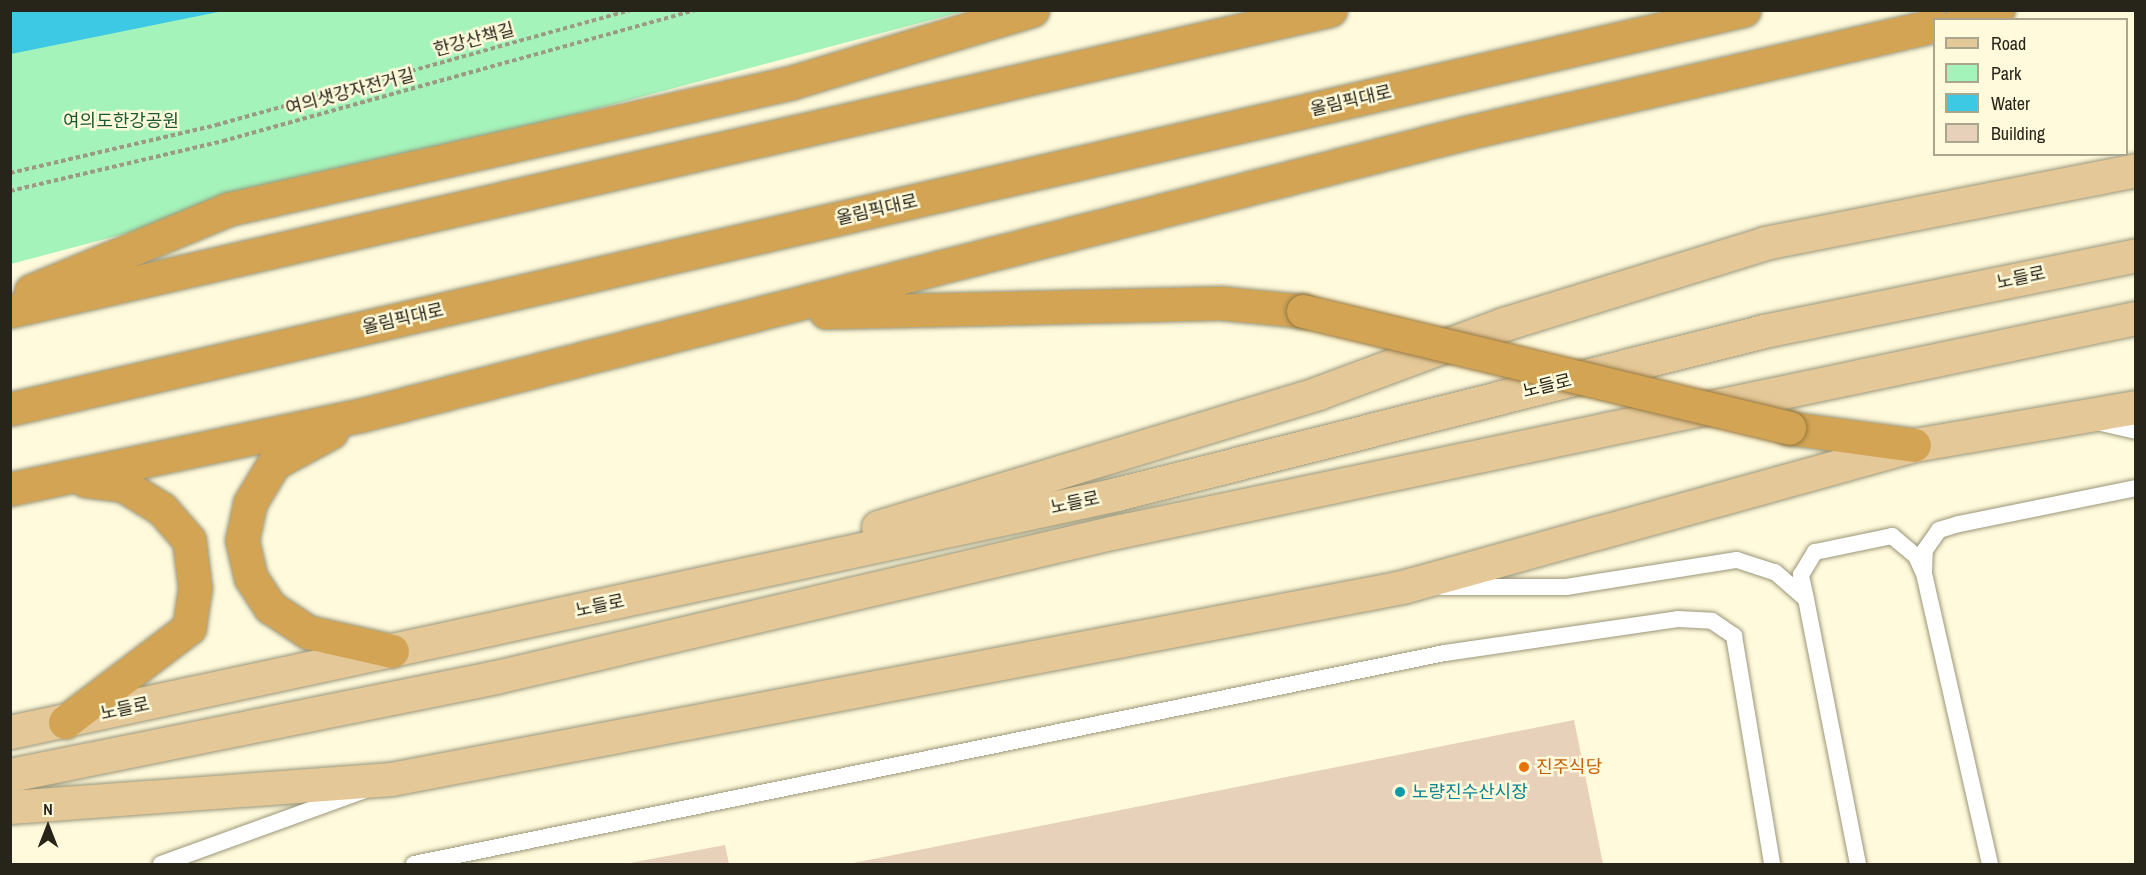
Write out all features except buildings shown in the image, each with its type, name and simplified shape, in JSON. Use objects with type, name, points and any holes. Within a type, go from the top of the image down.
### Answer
[{"type":"highway","points":[[10,299],[229,209],[790,83],[1032,10]]},
{"type":"highway","points":[[10,311],[1330,10]]},
{"type":"highway","name":"올림픽대로","points":[[10,409],[1744,10]]},
{"type":"highway","points":[[1968,18],[1998,10]]},
{"type":"highway","points":[[10,489],[362,415],[770,314],[1465,133],[1933,26]]},
{"type":"highway","points":[[770,314],[1221,303],[1303,311],[1789,428],[1914,445]]},
{"type":"highway","points":[[362,415],[274,463],[250,503],[242,540],[251,578],[270,607],[308,633],[392,651]]},
{"type":"highway","points":[[65,722],[189,628],[195,588],[189,540],[162,509],[123,485],[66,478]]},
{"type":"main road","points":[[2067,183],[2122,156]]},
{"type":"main road","points":[[687,587],[1318,393],[1504,324],[1765,243],[2136,170]]},
{"type":"main road","name":"노들로","points":[[10,732],[1117,494],[1764,331],[2136,255]]},
{"type":"main road","name":"노들로","points":[[10,775],[496,677],[1111,533],[2136,318]]},
{"type":"main road","points":[[10,807],[391,779],[1402,587],[1914,445],[2136,407]]},
{"type":"lane","points":[[2073,417],[2136,431]]},
{"type":"lane","points":[[1924,573],[1925,550],[1939,530],[2136,488]]},
{"type":"lane","points":[[1858,864],[1801,575],[1815,552],[1892,536],[1916,556],[1924,573],[1990,864]]},
{"type":"lane","points":[[1402,587],[1566,587],[1737,560],[1775,572],[1806,599]]},
{"type":"lane","points":[[414,864],[1445,654],[1678,619],[1712,621],[1734,636],[1772,864]]},
{"type":"lane","points":[[161,864],[391,779]]},
{"type":"path","name":"한강산책길","points":[[10,173],[216,125],[630,10]]},
{"type":"path","name":"여의샛강자전거길","points":[[10,190],[223,141],[695,10]]},
{"type":"green space","name":"여의도한강공원","points":[[10,11],[965,11],[11,264]]},
{"type":"water","points":[[11,10],[223,10],[223,11],[11,54]]},
{"type":"place","name":"진주식당","points":[[1524,767]]},
{"type":"place","name":"노량진수산시장","points":[[1400,792]]}]
